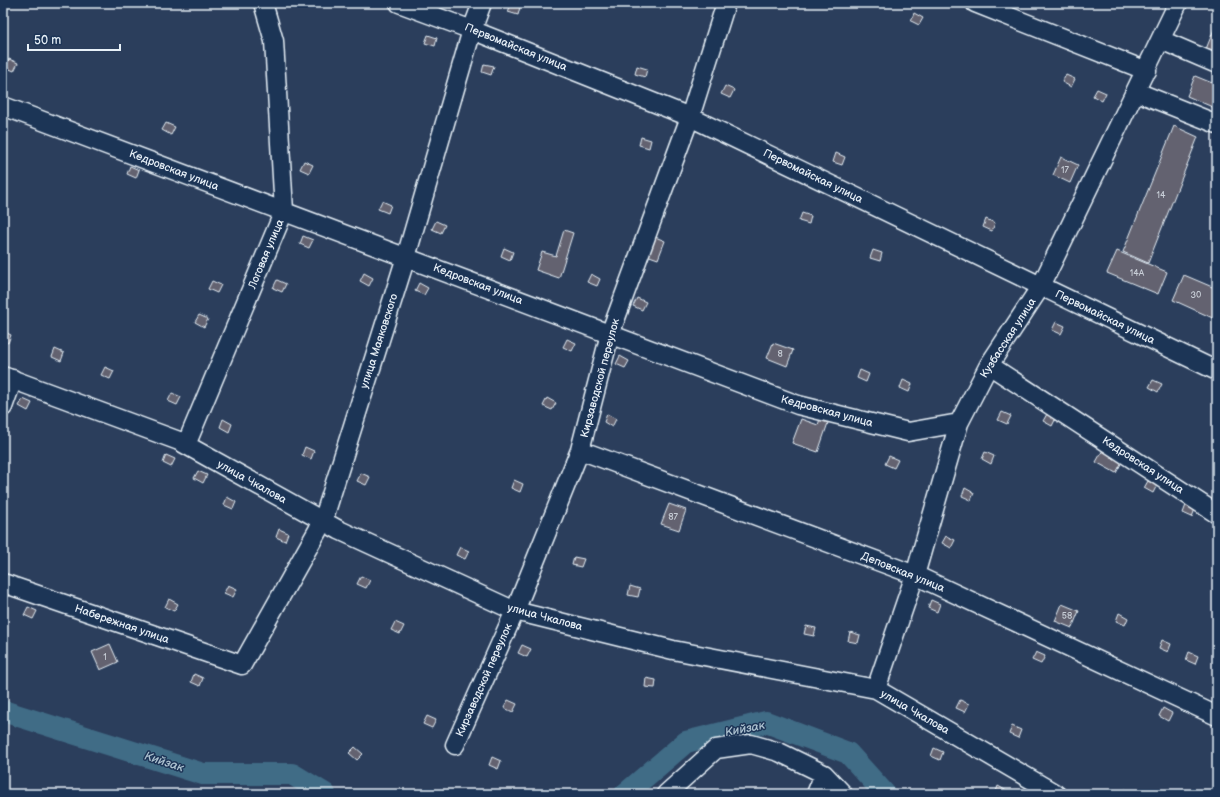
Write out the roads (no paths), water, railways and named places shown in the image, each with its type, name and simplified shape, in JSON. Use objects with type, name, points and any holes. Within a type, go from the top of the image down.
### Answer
[{"type":"street","name":"Логовая улица","points":[[186,445],[284,211],[274,41],[263,3]]},
{"type":"street","name":"Первомайская улица","points":[[399,3],[472,30],[690,117],[1217,371]]},
{"type":"street","name":"улица Маяковского","points":[[242,666],[323,521],[406,257],[472,30],[482,3]]},
{"type":"street","name":"Кирзаводской переулок","points":[[455,746],[515,611],[580,450],[610,334],[690,117],[726,3]]},
{"type":"street","points":[[975,3],[1147,71]]},
{"type":"street","name":"Кузбасская улица","points":[[876,689],[915,575],[958,423],[989,365],[1041,286],[1137,92],[1178,3]]},
{"type":"street","points":[[1161,40],[1217,64]]},
{"type":"street","points":[[1137,92],[1217,124]]},
{"type":"street","name":"Кедровская улица","points":[[3,106],[805,407],[908,432],[958,423]]},
{"type":"street","name":"Кедровская улица","points":[[989,365],[1217,514]]},
{"type":"street","points":[[3,407],[8,378]]},
{"type":"street","name":"улица Чкалова","points":[[8,378],[186,445],[323,521],[515,611],[673,650],[876,689],[1056,794]]},
{"type":"street","name":"Деповская улица","points":[[580,450],[915,575],[1217,716]]},
{"type":"street","name":"Набережная улица","points":[[3,583],[242,666]]},
{"type":"street","points":[[666,794],[716,749],[751,744],[779,752],[824,774],[843,794]]},
{"type":"street","points":[[816,794],[824,774]]},
{"type":"waterway","name":"Кийзак","points":[[3,711],[203,774],[292,774],[325,794]]},
{"type":"waterway","name":"Кийзак","points":[[625,794],[686,742],[766,722],[848,753],[885,794]]}]
